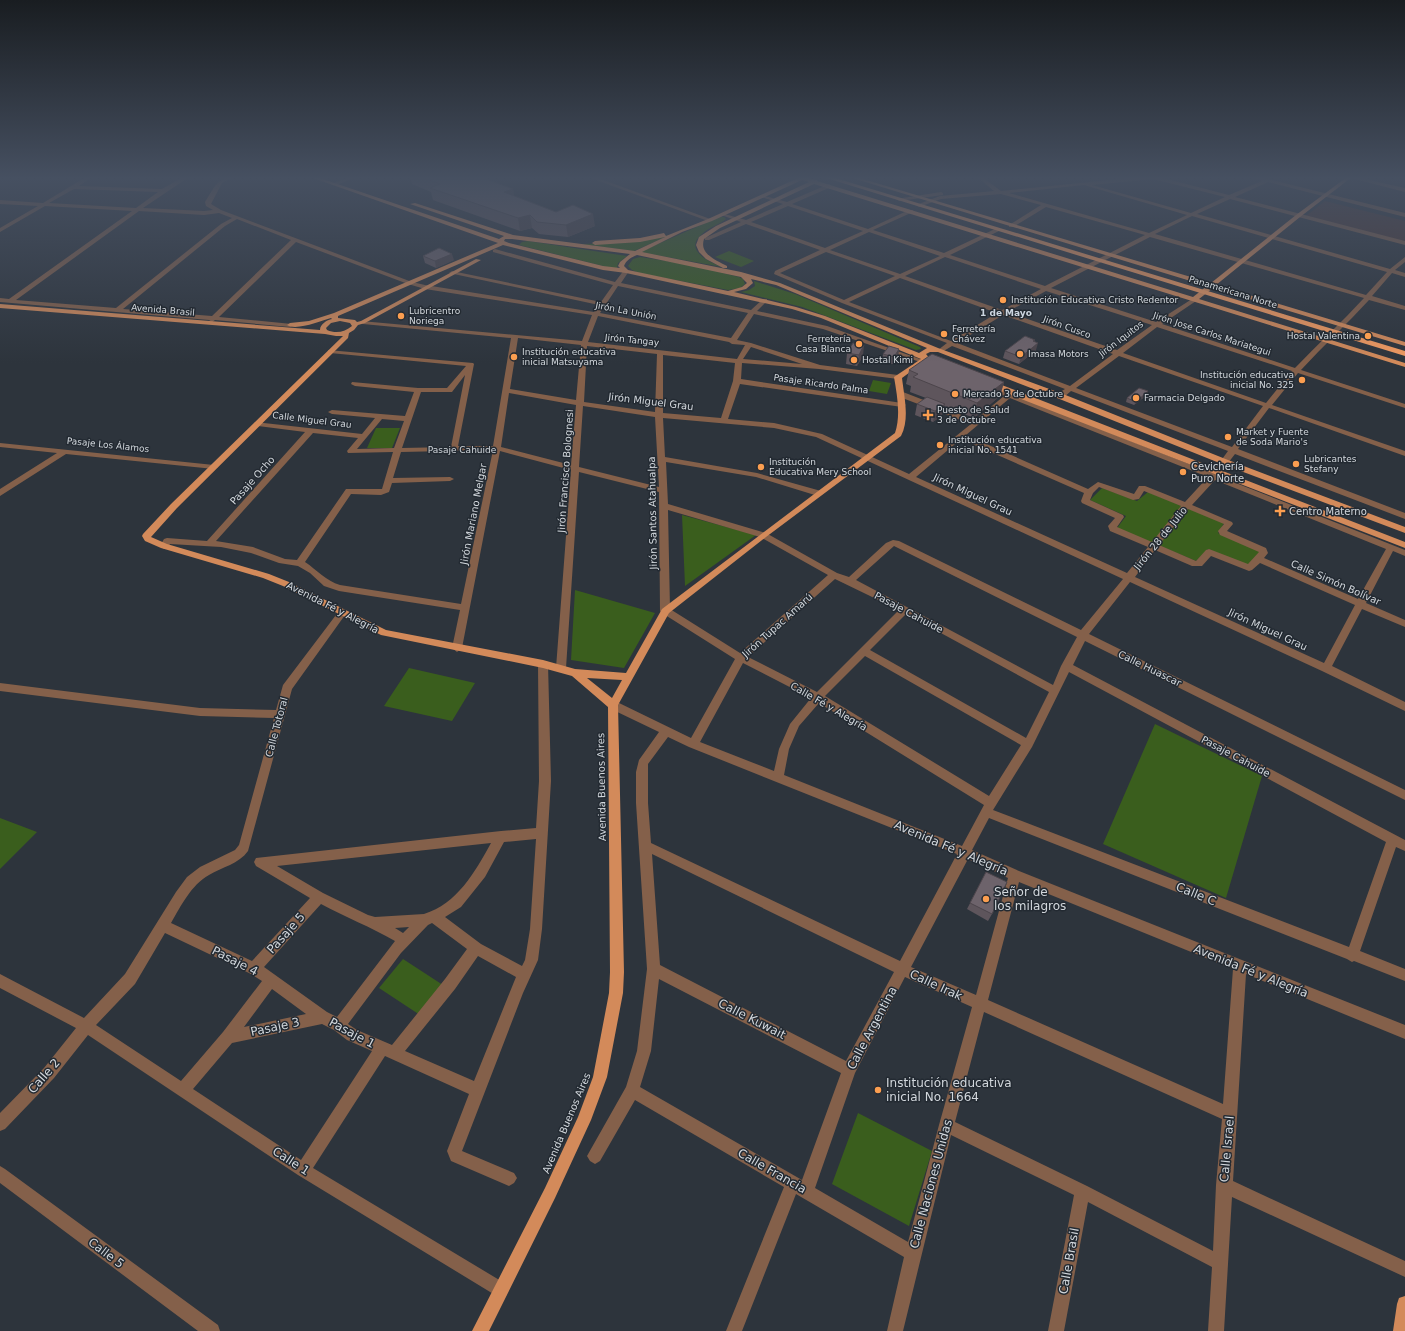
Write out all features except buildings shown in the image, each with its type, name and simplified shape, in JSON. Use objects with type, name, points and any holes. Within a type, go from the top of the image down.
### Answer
[{"type":"highway","name":"Panamericana Norte","points":[[1028,239],[1405,354]]},
{"type":"main road","points":[[493,239],[603,268],[626,271],[765,300],[823,317],[935,358],[1060,396],[1225,462],[1405,530]]},
{"type":"main road","points":[[325,332],[323,328],[334,319],[410,283],[504,243],[517,242],[519,240],[518,239]]},
{"type":"main road","points":[[532,239],[636,253],[742,274],[778,284],[935,358]]},
{"type":"main road","points":[[547,241],[618,242],[644,239]]},
{"type":"main road","points":[[626,271],[621,266],[624,259],[664,239]]},
{"type":"main road","points":[[702,239],[699,245],[701,251],[720,265],[742,274],[749,280],[748,286],[739,290],[725,292]]},
{"type":"main road","points":[[997,239],[1405,365]]},
{"type":"main road","points":[[1053,239],[1405,344]]},
{"type":"main road","points":[[1194,300],[1270,239]]},
{"type":"main road","points":[[214,467],[346,337],[346,332],[354,328],[355,324],[363,322],[425,287],[495,251],[504,243]]},
{"type":"main road","name":"Avenida Brasil","points":[[0,306],[212,320],[269,328],[335,334],[346,332]]},
{"type":"main road","points":[[269,328],[334,319],[353,321],[355,324]]},
{"type":"main road","points":[[613,705],[651,639],[665,610],[898,434],[901,426],[902,405],[898,377],[935,358]]},
{"type":"main road","name":"Avenida Fé y Alegría","points":[[214,467],[146,536],[148,540],[266,576],[286,584],[384,633],[543,664],[575,672],[629,677]]},
{"type":"main road","points":[[1215,474],[1405,545]]},
{"type":"main road","name":"Avenida Fé y Alegría","points":[[575,672],[613,705]]},
{"type":"main road","name":"Avenida Buenos Aires","points":[[480,1331],[550,1193],[584,1120],[600,1077],[616,993],[613,705]]},
{"type":"main road","points":[[1401,1331],[1405,1304]]},
{"type":"street","points":[[10,301],[98,239]]},
{"type":"street","points":[[117,310],[203,239]]},
{"type":"street","points":[[287,239],[401,287]]},
{"type":"street","points":[[287,239],[294,242]]},
{"type":"street","name":"Jirón Cusco","points":[[794,239],[1266,407],[1405,454]]},
{"type":"street","points":[[850,239],[777,272],[780,276],[844,302],[1405,516]]},
{"type":"street","name":"Jirón Jose Carlos Mariategui","points":[[893,239],[1405,406]]},
{"type":"street","points":[[844,302],[897,276],[980,239]]},
{"type":"street","points":[[495,251],[616,284],[825,327],[935,358],[952,343],[1000,312],[1141,239]]},
{"type":"street","points":[[1164,239],[1405,308]]},
{"type":"street","points":[[1275,239],[1405,275]]},
{"type":"street","points":[[1390,239],[1405,243]]},
{"type":"street","points":[[212,320],[294,242]]},
{"type":"street","name":"Jirón La Unión","points":[[294,242],[425,287],[596,314],[748,344],[819,367]]},
{"type":"street","name":"Jirón 28 de Julio","points":[[965,852],[989,808],[1028,744],[1083,634],[1187,505],[1225,462],[1266,407],[1296,371],[1325,340],[1343,326],[1391,271],[1405,259]]},
{"type":"street","name":"Jirón Francisco Bolognesi","points":[[561,668],[584,344],[596,314],[626,271]]},
{"type":"street","points":[[452,273],[603,304]]},
{"type":"street","points":[[0,300],[212,320],[290,325]]},
{"type":"street","points":[[732,342],[753,312],[765,300]]},
{"type":"street","name":"Jirón Iquitos","points":[[1060,396],[1156,325],[1194,300]]},
{"type":"street","name":"Jirón Tangay","points":[[363,322],[515,336],[739,361],[819,367],[898,377]]},
{"type":"street","name":"Jirón Mariano Melgar","points":[[457,648],[497,448],[515,336]]},
{"type":"street","points":[[724,421],[737,381],[739,361],[748,344]]},
{"type":"street","points":[[330,352],[471,364]]},
{"type":"street","name":"Jirón Santos Atahualpa","points":[[660,352],[659,416],[664,491],[665,610]]},
{"type":"street","points":[[355,384],[418,390],[449,390],[471,364]]},
{"type":"street","points":[[454,449],[471,364]]},
{"type":"street","name":"Pasaje Ricardo Palma","points":[[737,381],[902,405]]},
{"type":"street","points":[[982,382],[1215,474],[1405,553]]},
{"type":"street","points":[[300,563],[349,491],[382,492],[386,490],[397,451],[418,390]]},
{"type":"street","name":"Jirón Miguel Grau","points":[[506,390],[659,416],[790,428],[813,433],[1326,668],[1405,707]]},
{"type":"street","points":[[900,394],[976,423]]},
{"type":"street","points":[[911,477],[1011,394]]},
{"type":"street","points":[[332,412],[408,419]]},
{"type":"street","points":[[363,436],[380,417]]},
{"type":"street","name":"Calle Miguel Grau","points":[[258,424],[363,436]]},
{"type":"street","name":"Pasaje Ocho","points":[[209,544],[311,430]]},
{"type":"street","name":"Pasaje Cahuide","points":[[363,436],[352,451],[497,448],[664,491]]},
{"type":"street","points":[[961,436],[1089,492]]},
{"type":"street","name":"Pasaje Los Álamos","points":[[0,445],[214,467]]},
{"type":"street","points":[[0,493],[66,451]]},
{"type":"street","points":[[662,459],[757,475],[818,493]]},
{"type":"street","points":[[388,481],[450,479]]},
{"type":"street","points":[[1098,484],[1136,497],[1142,488],[1145,488],[1228,523],[1229,524],[1222,532],[1263,550],[1264,553],[1251,567],[1246,568],[1209,552],[1200,564],[1195,564],[1113,529],[1112,526],[1120,517],[1085,501],[1089,492],[1098,484]]},
{"type":"street","name":"Pasaje Cahuide","points":[[664,506],[763,535],[834,575],[850,581],[905,609],[1054,690]]},
{"type":"street","points":[[164,546],[167,541],[209,544],[252,550],[293,563],[300,563],[313,571],[327,584],[339,588],[465,608]]},
{"type":"street","name":"Calle Huascar","points":[[850,581],[889,545],[893,543],[899,544],[1405,795]]},
{"type":"street","points":[[1326,668],[1391,547]]},
{"type":"street","name":"Calle Simón Bolívar","points":[[1259,559],[1405,624]]},
{"type":"street","name":"Jirón Tupac Amarú","points":[[693,744],[741,658],[834,575]]},
{"type":"street","points":[[778,777],[784,749],[795,724],[818,697],[905,609]]},
{"type":"street","name":"Calle Fé y Alegría","points":[[665,610],[741,658],[818,697],[989,808]]},
{"type":"street","name":"Calle Totoral","points":[[239,854],[244,847],[287,688],[342,613]]},
{"type":"street","points":[[864,651],[1028,744]]},
{"type":"street","points":[[509,1178],[456,1156],[454,1151],[517,991],[531,960],[536,929],[545,781],[543,664]]},
{"type":"street","name":"Pasaje Cahuide","points":[[1066,666],[1405,846]]},
{"type":"street","points":[[0,687],[200,712],[280,714]]},
{"type":"street","name":"Avenida Fé y Alegría","points":[[613,705],[665,732],[693,744],[965,852],[1015,875],[1240,967],[1405,1032]]},
{"type":"street","points":[[595,1156],[632,1090],[644,1051],[654,969],[642,796],[643,763],[665,732]]},
{"type":"street","name":"Calle C","points":[[989,808],[1352,956],[1405,975]]},
{"type":"street","points":[[525,974],[476,948],[429,918],[376,923],[366,921],[319,897],[260,862],[501,836],[542,833]]},
{"type":"street","points":[[339,1025],[404,940],[429,918],[457,903],[481,873],[501,836]]},
{"type":"street","points":[[1352,956],[1392,840]]},
{"type":"street","name":"Calle Irak","points":[[646,846],[904,970],[1231,1115]]},
{"type":"street","name":"Calle Argentina","points":[[734,1331],[849,1070],[904,970],[965,852]]},
{"type":"street","name":"Calle 2","points":[[0,1124],[49,1073],[86,1026],[130,979],[180,896],[191,881],[204,871],[239,854]]},
{"type":"street","name":"Calle Naciones Unidas","points":[[895,1331],[912,1253],[946,1125],[981,1005],[1015,875]]},
{"type":"street","name":"Pasaje 5","points":[[254,968],[319,897]]},
{"type":"street","points":[[376,923],[404,940]]},
{"type":"street","name":"Pasaje 4","points":[[163,926],[254,968],[322,1017]]},
{"type":"street","points":[[304,1170],[388,1051],[450,984],[476,948]]},
{"type":"street","name":"Calle Israel","points":[[1216,1331],[1224,1185],[1231,1115],[1240,967]]},
{"type":"street","name":"Calle Kuwait","points":[[654,969],[849,1070]]},
{"type":"street","name":"Calle 1","points":[[0,981],[86,1026],[304,1170],[500,1290]]},
{"type":"street","points":[[183,1090],[228,1037],[270,981]]},
{"type":"street","name":"Pasaje 1","points":[[322,1017],[339,1025],[352,1035],[478,1090]]},
{"type":"street","name":"Pasaje 3","points":[[228,1037],[322,1017]]},
{"type":"street","name":"Calle Francia","points":[[632,1090],[912,1253]]},
{"type":"street","points":[[946,1125],[1082,1191],[1220,1263]]},
{"type":"street","name":"Calle 5","points":[[0,1174],[212,1331]]},
{"type":"street","points":[[1224,1185],[1405,1269]]},
{"type":"street","name":"Calle Brasil","points":[[1056,1331],[1082,1191]]},
{"type":"shaded area","points":[[1394,239],[1405,239],[1405,242]]},
{"type":"green space","points":[[646,239],[661,239],[634,251],[581,244],[624,243]]},
{"type":"green space","points":[[669,239],[698,239],[695,245],[700,255],[722,267],[640,252]]},
{"type":"green space","points":[[528,241],[627,256],[618,263],[617,268],[619,270],[519,245],[522,242]]},
{"type":"green space","points":[[729,251],[754,261],[741,267],[715,257]]},
{"type":"green space","points":[[640,257],[686,264],[739,277],[743,279],[745,284],[740,288],[728,290],[639,273],[632,270],[628,266],[633,259]]},
{"type":"green space","points":[[754,281],[795,294],[920,347],[921,349],[916,350],[802,307],[741,292],[749,290],[755,286]]},
{"type":"green space","points":[[873,380],[891,383],[887,394],[869,391]]},
{"type":"green space","points":[[376,428],[400,428],[392,448],[367,448]]},
{"type":"green space","points":[[1102,488],[1137,501],[1148,492],[1224,523],[1218,533],[1261,551],[1249,566],[1208,549],[1196,561],[1117,528],[1126,516],[1090,500]]},
{"type":"green space","points":[[682,515],[756,535],[685,586]]},
{"type":"green space","points":[[575,590],[655,613],[624,668],[571,660]]},
{"type":"green space","points":[[409,668],[475,683],[452,721],[384,706]]},
{"type":"green space","points":[[1155,724],[1262,776],[1226,898],[1103,844]]},
{"type":"green space","points":[[0,818],[37,832],[0,869]]},
{"type":"green space","points":[[403,959],[446,987],[423,1017],[379,988]]},
{"type":"green space","points":[[858,1113],[932,1151],[909,1226],[832,1184]]},
{"type":"place","name":"Institución Educativa Cristo Redentor","points":[[1003,300]]},
{"type":"place","name":"Lubricentro Noriega","points":[[401,316]]},
{"type":"place","name":"Ferretería Chávez","points":[[944,334]]},
{"type":"place","name":"Hostal Valentina","points":[[1368,336]]},
{"type":"place","name":"Ferretería Casa Blanca","points":[[859,344]]},
{"type":"place","name":"Imasa Motors","points":[[1020,354]]},
{"type":"place","name":"Institución educativa inicial Matsuyama","points":[[514,357]]},
{"type":"place","name":"Hostal Kimi","points":[[854,360]]},
{"type":"place","name":"Institución educativa inicial No. 325","points":[[1302,380]]},
{"type":"place","name":"Mercado 3 de Octubre","points":[[955,394]]},
{"type":"place","name":"Farmacia Delgado","points":[[1136,398]]},
{"type":"place","name":"Puesto de Salud 3 de Octubre","points":[[928,415]]},
{"type":"place","name":"Market y Fuente de Soda Mario's","points":[[1228,437]]},
{"type":"place","name":"Institución educativa inicial No. 1541","points":[[940,445]]},
{"type":"place","name":"Lubricantes Stefany","points":[[1296,464]]},
{"type":"place","name":"Institución Educativa Mery School","points":[[761,467]]},
{"type":"place","name":"Cevichería Puro Norte","points":[[1183,472]]},
{"type":"place","name":"Centro Materno","points":[[1280,511]]},
{"type":"place","name":"Señor de los milagros","points":[[986,899]]},
{"type":"place","name":"Institución educativa inicial No. 1664","points":[[878,1090]]},
{"type":"district","name":"1 de Mayo","points":[[1006,313]]}]
